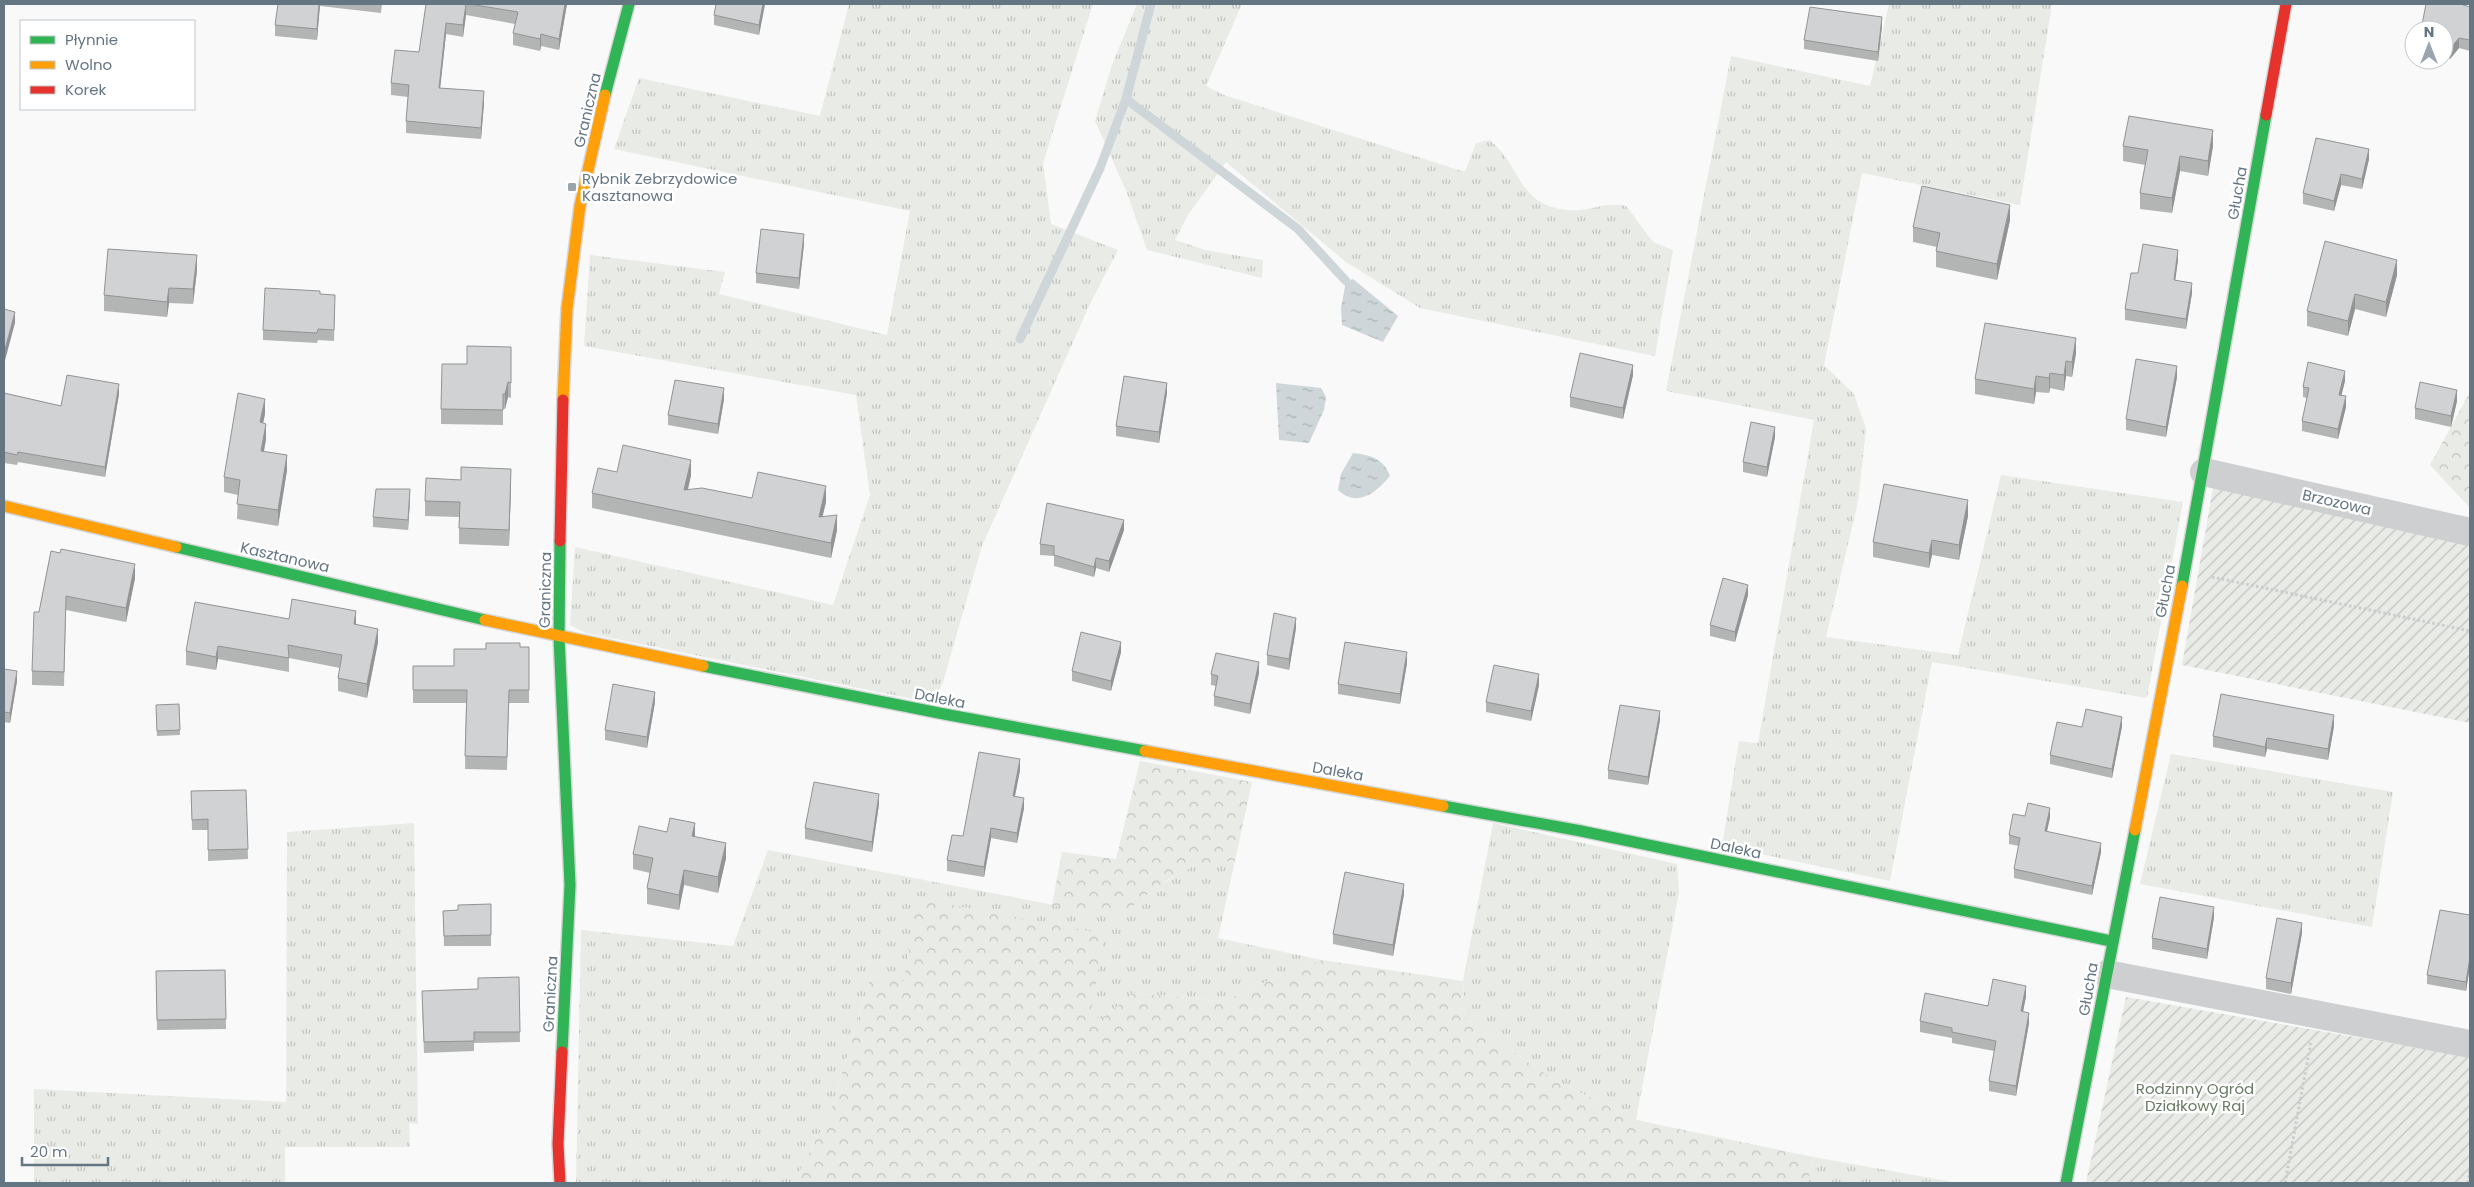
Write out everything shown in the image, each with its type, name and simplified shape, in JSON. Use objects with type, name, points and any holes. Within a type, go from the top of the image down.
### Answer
[{"type":"street","name":"Graniczna","points":[[560,1183],[558,1144],[570,885],[559,637],[562,411],[567,309],[580,206],[600,115],[629,4]]},
{"type":"street","name":"Głucha","points":[[2066,1183],[2107,974],[2111,941],[2204,472],[2286,4]]},
{"type":"street","name":"Brzozowa","points":[[2204,472],[2470,532]]},
{"type":"street","name":"Kasztanowa","points":[[4,506],[559,637]]},
{"type":"street","name":"Daleka","points":[[559,637],[954,716],[1581,831],[2111,941]]},
{"type":"street","points":[[2107,974],[2470,1044]]},
{"type":"path","points":[[2212,577],[2470,631]]},
{"type":"path","points":[[2285,1183],[2312,1036]]},
{"type":"path","points":[[2468,1183],[2470,1168]]},
{"type":"green space","points":[[849,4],[1093,4],[1043,163],[1051,224],[1118,250],[1089,306],[982,546],[943,682],[933,703],[586,633],[570,625],[575,547],[833,605],[870,495],[856,395],[584,346],[590,255],[725,272],[719,294],[887,335],[910,211],[614,149],[639,78],[820,116]]},
{"type":"green space","points":[[1137,4],[1242,4],[1206,86],[1224,95],[1465,172],[1476,143],[1489,140],[1500,150],[1529,193],[1539,201],[1552,207],[1569,210],[1584,210],[1611,205],[1626,206],[1653,242],[1673,250],[1655,356],[1420,308],[1346,262],[1226,162],[1188,215],[1175,240],[1205,250],[1263,260],[1262,278],[1147,250],[1127,193],[1095,121],[1112,65]]},
{"type":"green space","points":[[1889,4],[2052,4],[2020,205],[1862,173],[1824,365],[1854,394],[1866,429],[1858,502],[1826,637],[1958,655],[2001,475],[2183,502],[2147,698],[1932,662],[1890,881],[1722,846],[1739,741],[1758,743],[1814,420],[1666,391],[1731,56],[1870,86]]},
{"type":"green space","points":[[2470,392],[2470,508],[2430,465]]},
{"type":"green space","points":[[2214,482],[2470,539],[2470,723],[2182,665]]},
{"type":"green space","points":[[2171,754],[2393,792],[2372,927],[2140,884]]},
{"type":"green space","points":[[1140,761],[1252,782],[1235,861],[1197,864],[1164,882],[1128,909],[1106,915],[1052,905],[1062,852],[1116,859]]},
{"type":"green space","points":[[414,823],[418,1124],[409,1123],[410,1147],[285,1147],[285,1183],[34,1183],[34,1089],[286,1102],[287,832]]},
{"type":"green space","points":[[1493,823],[1677,864],[1679,892],[1636,1120],[1553,1079],[1465,1019],[1463,981]]},
{"type":"green space","points":[[768,850],[1106,915],[1197,864],[1235,861],[1218,938],[1322,960],[1224,1001],[1134,993],[1101,1019],[871,976],[831,1110],[794,1183],[576,1183],[581,930],[733,946]]},
{"type":"green space","points":[[916,898],[1105,934],[1090,1017],[1101,1019],[1134,993],[1224,1001],[1322,960],[1463,981],[1465,1019],[1553,1079],[1636,1120],[1813,1157],[1808,1183],[794,1183],[831,1110],[871,976],[904,981]]},
{"type":"green space","name":"Rodzinny Ogród Działkowy Raj","points":[[2126,997],[2470,1057],[2470,1183],[2086,1183]]},
{"type":"green space","points":[[1813,1157],[1959,1183],[1808,1183]]},
{"type":"water","points":[[1353,279],[1398,316],[1383,342],[1342,325],[1341,308],[1346,281]]},
{"type":"water","points":[[1276,383],[1321,388],[1326,397],[1324,410],[1309,443],[1279,440]]},
{"type":"water","points":[[1353,453],[1380,461],[1390,476],[1372,493],[1359,498],[1352,498],[1338,490],[1341,474]]},
{"type":"building","points":[[278,4],[319,4],[317,29],[275,25]]},
{"type":"building","points":[[426,4],[466,4],[463,25],[446,23],[439,88],[484,91],[481,128],[406,121],[409,85],[391,83],[395,50],[419,52]]},
{"type":"building","points":[[469,4],[565,4],[559,39],[541,34],[540,39],[513,33],[518,12]]},
{"type":"building","points":[[716,4],[763,4],[759,25],[714,15]]},
{"type":"building","points":[[2426,4],[2463,4],[2470,7],[2470,40],[2459,38],[2454,44],[2454,20],[2423,20]]},
{"type":"building","points":[[1810,7],[1882,17],[1878,52],[1804,40]]},
{"type":"building","points":[[2129,116],[2213,130],[2208,161],[2180,156],[2172,198],[2140,193],[2148,150],[2123,146]]},
{"type":"building","points":[[2316,138],[2369,149],[2362,179],[2341,174],[2334,201],[2303,193]]},
{"type":"building","points":[[1922,186],[2010,205],[1997,264],[1936,251],[1940,233],[1913,227]]},
{"type":"building","points":[[761,229],[804,234],[799,278],[756,273]]},
{"type":"building","points":[[2325,241],[2397,260],[2386,302],[2355,294],[2348,321],[2307,311]]},
{"type":"building","points":[[2143,244],[2178,250],[2174,280],[2192,283],[2186,319],[2125,309],[2131,273],[2138,273]]},
{"type":"building","points":[[108,249],[197,255],[193,289],[169,288],[167,302],[104,295]]},
{"type":"building","points":[[265,288],[320,291],[320,294],[335,295],[334,330],[318,329],[317,333],[263,330]]},
{"type":"building","points":[[4,309],[15,312],[4,353]]},
{"type":"building","points":[[1985,323],[2076,338],[2072,362],[2066,361],[2064,375],[2050,373],[2049,378],[2036,376],[2034,389],[1975,379]]},
{"type":"building","points":[[467,346],[511,347],[511,383],[508,382],[505,394],[503,394],[503,410],[441,409],[442,364],[467,364]]},
{"type":"building","points":[[1580,353],[1633,365],[1623,408],[1570,397]]},
{"type":"building","points":[[2136,359],[2177,366],[2166,427],[2126,419]]},
{"type":"building","points":[[2308,362],[2345,371],[2339,395],[2346,396],[2338,429],[2302,421],[2309,388],[2303,387]]},
{"type":"building","points":[[67,375],[119,384],[105,467],[18,452],[17,455],[4,452],[4,393],[61,406]]},
{"type":"building","points":[[1124,376],[1167,383],[1159,432],[1116,426]]},
{"type":"building","points":[[675,380],[724,388],[718,424],[668,415]]},
{"type":"building","points":[[2420,382],[2457,390],[2451,416],[2415,408]]},
{"type":"building","points":[[238,393],[265,399],[260,422],[266,424],[261,451],[287,455],[278,510],[237,504],[240,480],[224,477]]},
{"type":"building","points":[[1751,422],[1775,427],[1767,467],[1743,462]]},
{"type":"building","points":[[623,445],[691,460],[684,490],[702,488],[752,498],[758,472],[826,486],[819,517],[837,515],[831,543],[592,493],[598,468],[617,472]]},
{"type":"building","points":[[461,467],[511,469],[509,530],[459,528],[460,502],[425,501],[426,478],[461,480]]},
{"type":"building","points":[[1884,484],[1968,500],[1959,545],[1932,540],[1929,553],[1873,542]]},
{"type":"building","points":[[376,489],[410,489],[408,520],[373,517]]},
{"type":"building","points":[[1047,503],[1124,520],[1109,561],[1096,558],[1094,567],[1054,555],[1054,546],[1040,544]]},
{"type":"building","points":[[61,549],[135,564],[126,608],[66,596],[64,672],[32,671],[34,612],[39,612],[51,551],[60,553]]},
{"type":"building","points":[[1723,578],[1748,585],[1735,632],[1710,625]]},
{"type":"building","points":[[292,599],[356,611],[354,624],[378,629],[367,684],[338,678],[342,655],[288,645],[289,658],[218,646],[216,657],[186,651],[195,602],[289,619]]},
{"type":"building","points":[[1274,613],[1296,618],[1289,659],[1267,655]]},
{"type":"building","points":[[1081,632],[1121,642],[1111,681],[1072,671]]},
{"type":"building","points":[[1345,642],[1407,652],[1400,694],[1338,684]]},
{"type":"building","points":[[486,643],[520,643],[520,647],[529,647],[529,690],[509,690],[507,757],[465,756],[467,690],[413,690],[413,666],[454,666],[454,649],[486,649]]},
{"type":"building","points":[[1216,653],[1259,662],[1250,704],[1214,696],[1218,676],[1211,674]]},
{"type":"building","points":[[1494,665],[1539,674],[1531,711],[1486,702]]},
{"type":"building","points":[[4,669],[17,671],[10,713],[4,712]]},
{"type":"building","points":[[613,684],[655,692],[647,737],[605,730]]},
{"type":"building","points":[[2221,694],[2334,715],[2328,749],[2267,738],[2265,747],[2213,736]]},
{"type":"building","points":[[179,704],[180,730],[157,731],[156,705]]},
{"type":"building","points":[[1620,705],[1660,711],[1648,777],[1608,770]]},
{"type":"building","points":[[2086,709],[2122,717],[2112,769],[2050,755],[2057,722],[2082,727]]},
{"type":"building","points":[[979,752],[1020,759],[1013,796],[1024,798],[1017,833],[991,828],[984,867],[947,860],[952,835],[963,836]]},
{"type":"building","points":[[814,782],[879,794],[872,842],[805,828]]},
{"type":"building","points":[[246,790],[248,849],[208,850],[208,819],[192,820],[191,791]]},
{"type":"building","points":[[2028,803],[2050,808],[2045,831],[2101,843],[2092,886],[2014,869],[2020,838],[2009,835],[2013,814],[2025,816]]},
{"type":"building","points":[[670,818],[695,823],[692,836],[726,843],[718,877],[684,870],[679,895],[647,888],[653,858],[633,854],[639,826],[667,832]]},
{"type":"building","points":[[1345,872],[1404,884],[1393,945],[1333,934]]},
{"type":"building","points":[[2160,897],[2214,907],[2207,949],[2152,938]]},
{"type":"building","points":[[491,904],[491,935],[444,936],[443,911],[458,910],[458,905]]},
{"type":"building","points":[[2440,910],[2470,915],[2470,957],[2466,982],[2427,975]]},
{"type":"building","points":[[2277,918],[2302,923],[2291,983],[2266,978]]},
{"type":"building","points":[[225,970],[226,1019],[157,1020],[156,971]]},
{"type":"building","points":[[519,977],[520,1032],[474,1032],[474,1041],[424,1042],[422,991],[478,989],[478,978]]},
{"type":"building","points":[[1993,979],[2026,986],[2021,1011],[2029,1013],[2016,1086],[1989,1081],[1996,1041],[1952,1032],[1952,1028],[1920,1021],[1925,993],[1988,1006]]},
{"type":"waterway","points":[[1020,339],[1100,168],[1126,99],[1151,4]]},
{"type":"waterway","points":[[1126,99],[1298,229],[1346,281]]},
{"type":"traffic: fast","points":[[605,95],[629,4]]},
{"type":"traffic: fast","points":[[2182,586],[2266,115]]},
{"type":"traffic: fast","points":[[560,541],[559,637],[570,885],[562,1052]]},
{"type":"traffic: fast","points":[[176,547],[485,620]]},
{"type":"traffic: fast","points":[[703,666],[944,714],[1145,751]]},
{"type":"traffic: fast","points":[[1443,806],[1581,831],[2111,941]]},
{"type":"traffic: fast","points":[[2066,1183],[2135,830]]},
{"type":"traffic: slow","points":[[563,400],[567,309],[580,206],[605,95]]},
{"type":"traffic: slow","points":[[4,506],[176,547]]},
{"type":"traffic: slow","points":[[2135,830],[2182,586]]},
{"type":"traffic: slow","points":[[485,620],[703,666]]},
{"type":"traffic: slow","points":[[1145,751],[1443,806]]},
{"type":"traffic: jam","points":[[2266,115],[2286,4]]},
{"type":"traffic: jam","points":[[560,541],[563,400]]},
{"type":"traffic: jam","points":[[560,1183],[558,1144],[562,1052]]},
{"type":"place","name":"Rybnik Zebrzydowice Kasztanowa","points":[[572,187]]}]
